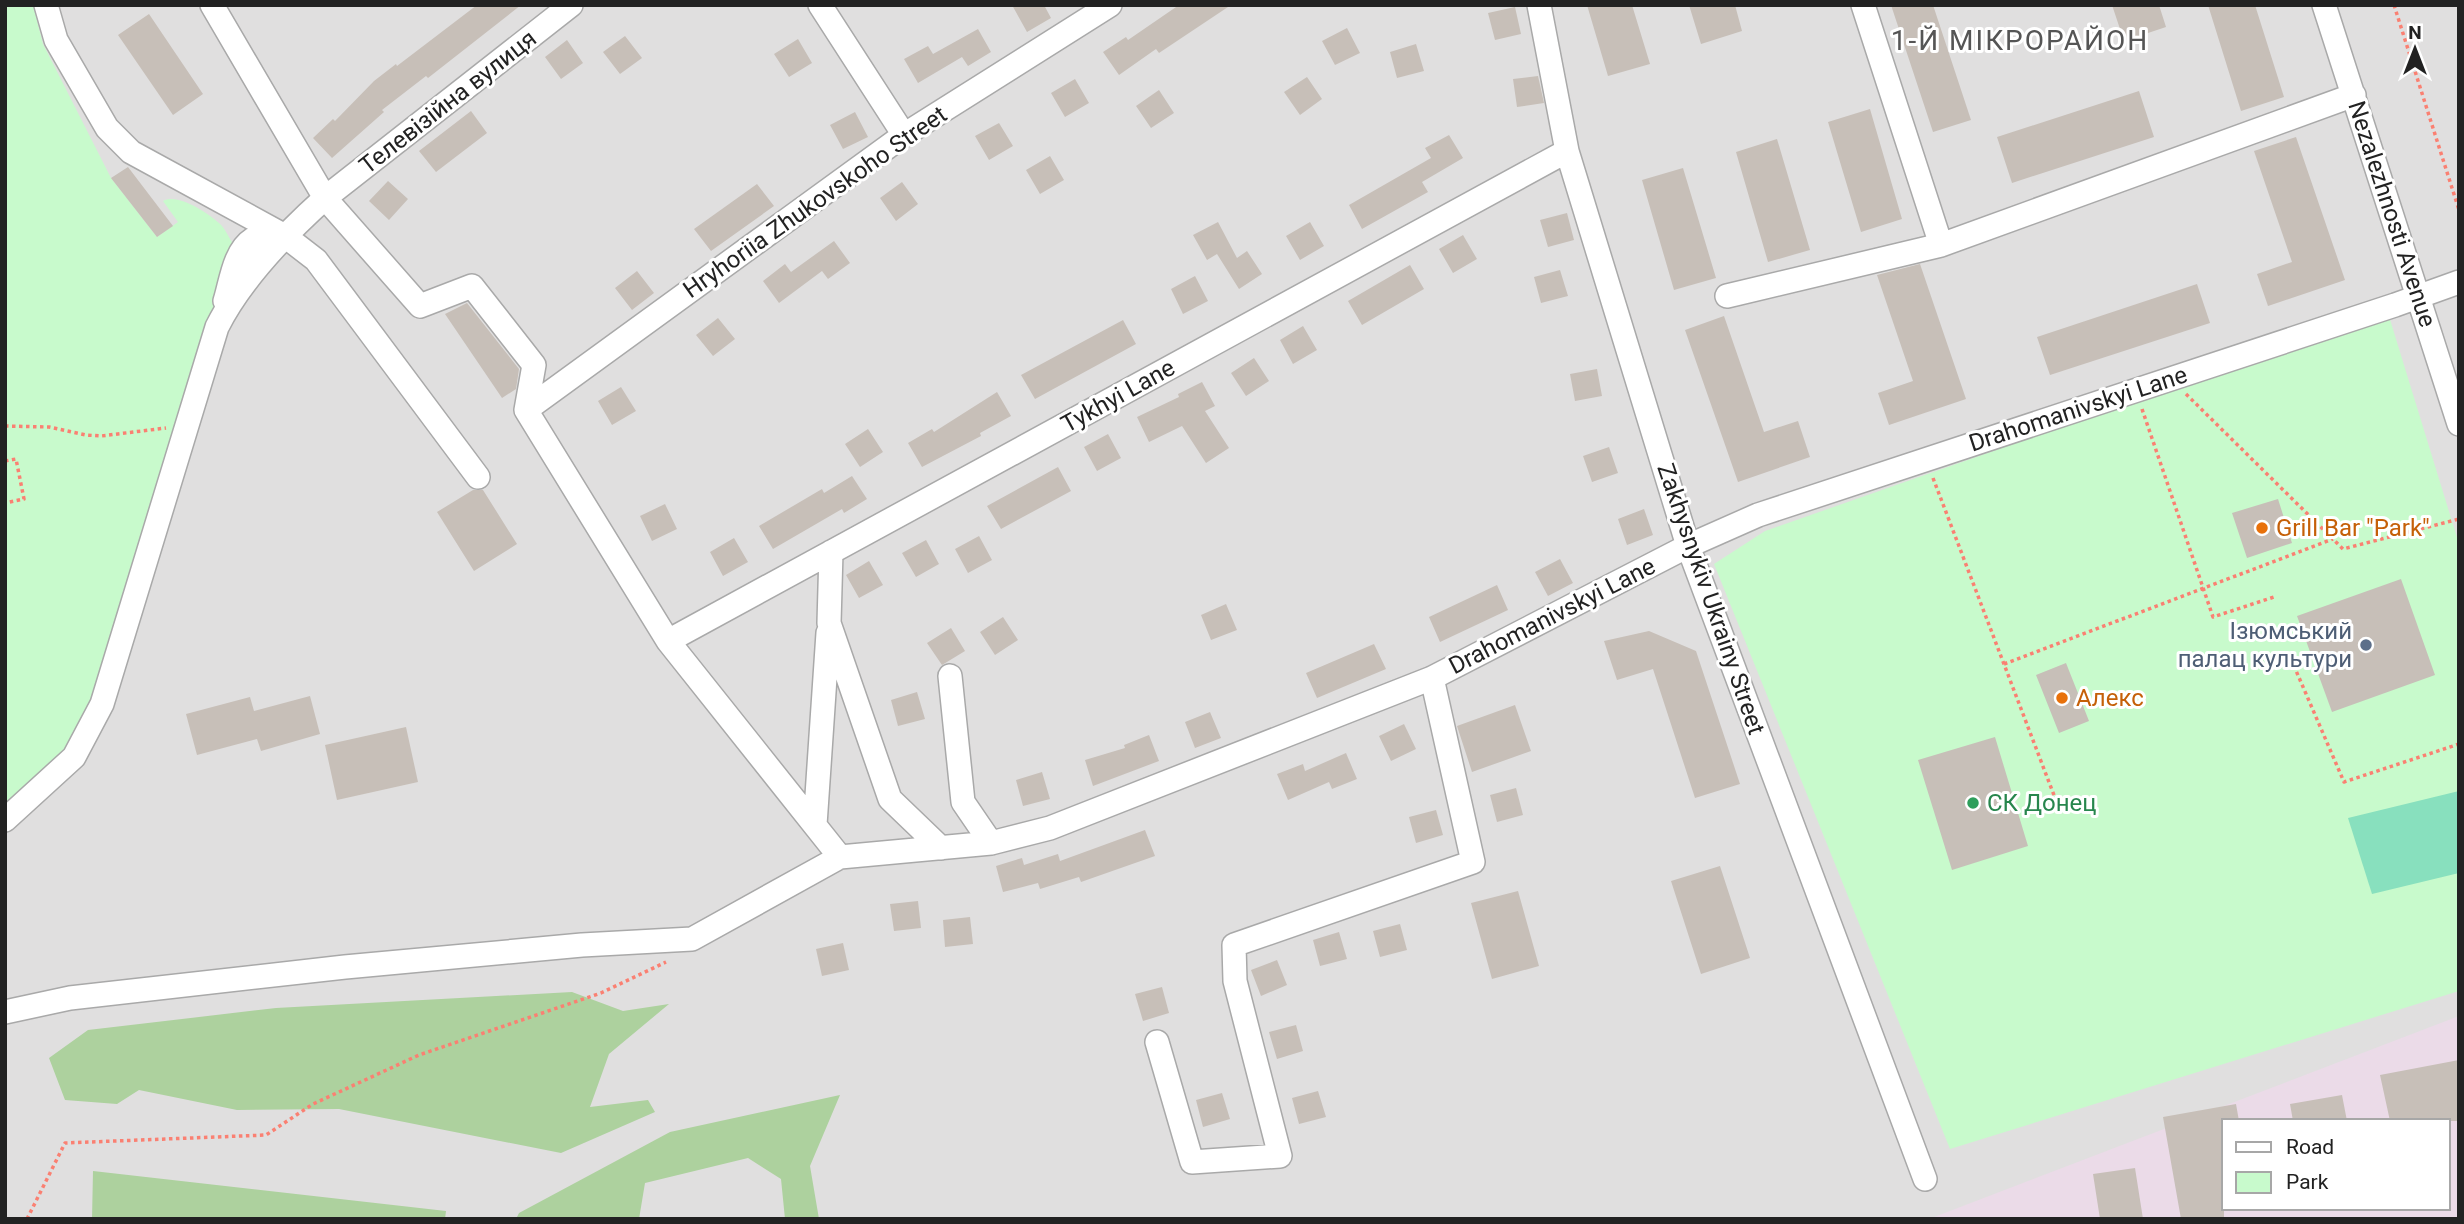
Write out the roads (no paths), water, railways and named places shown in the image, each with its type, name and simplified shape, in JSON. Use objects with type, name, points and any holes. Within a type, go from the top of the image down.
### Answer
[{"type":"street","points":[[47,5],[56,40],[107,128],[131,152],[280,233],[316,260],[478,477]]},
{"type":"street","points":[[5,1012],[70,998],[345,967],[582,945],[692,939],[840,857],[668,641],[526,410],[534,365],[472,286],[420,306],[325,198],[212,5]]},
{"type":"street","name":"Телевізійна вулиця","points":[[280,233],[571,5]]},
{"type":"street","points":[[820,5],[904,135]]},
{"type":"street","name":"Hryhoriia Zhukovskoho Street","points":[[526,410],[904,135],[1110,5]]},
{"type":"street","name":"Zakhysnykiv Ukrainy Street","points":[[1539,5],[1567,151],[1688,546],[1925,1179]]},
{"type":"street","points":[[1863,5],[1941,245]]},
{"type":"street","name":"Nezalezhnosti Avenue","points":[[2324,5],[2459,424]]},
{"type":"street","points":[[1727,296],[1941,245],[2354,95]]},
{"type":"street","name":"Tykhyi Lane","points":[[668,641],[1567,151]]},
{"type":"street","points":[[5,820],[74,757],[103,704],[239,257],[242,237],[231,207]]},
{"type":"street","points":[[239,257],[244,247],[253,239],[280,233]]},
{"type":"street","points":[[218,324],[228,305],[280,233]]},
{"type":"street","name":"Drahomanivskyi Lane","points":[[840,857],[991,844],[1050,828],[1432,678],[1688,546],[1758,515],[2459,282]]},
{"type":"street","points":[[815,825],[829,623],[831,552]]},
{"type":"street","points":[[829,623],[890,799],[941,848]]},
{"type":"street","points":[[950,676],[963,802],[991,844]]},
{"type":"street","points":[[1157,1042],[1192,1162],[1280,1156],[1235,981],[1234,945],[1473,863],[1432,678]]},
{"type":"place","name":"Grill Bar \"Park\"","points":[[2262,528]]},
{"type":"place","name":"Ізюмський палац культури","points":[[2366,645]]},
{"type":"place","name":"Алекс","points":[[2062,698]]},
{"type":"place","name":"СК Донец","points":[[1973,803]]},
{"type":"district","name":"1-Й МІКРОРАЙОН","points":[[2020,40]]}]
